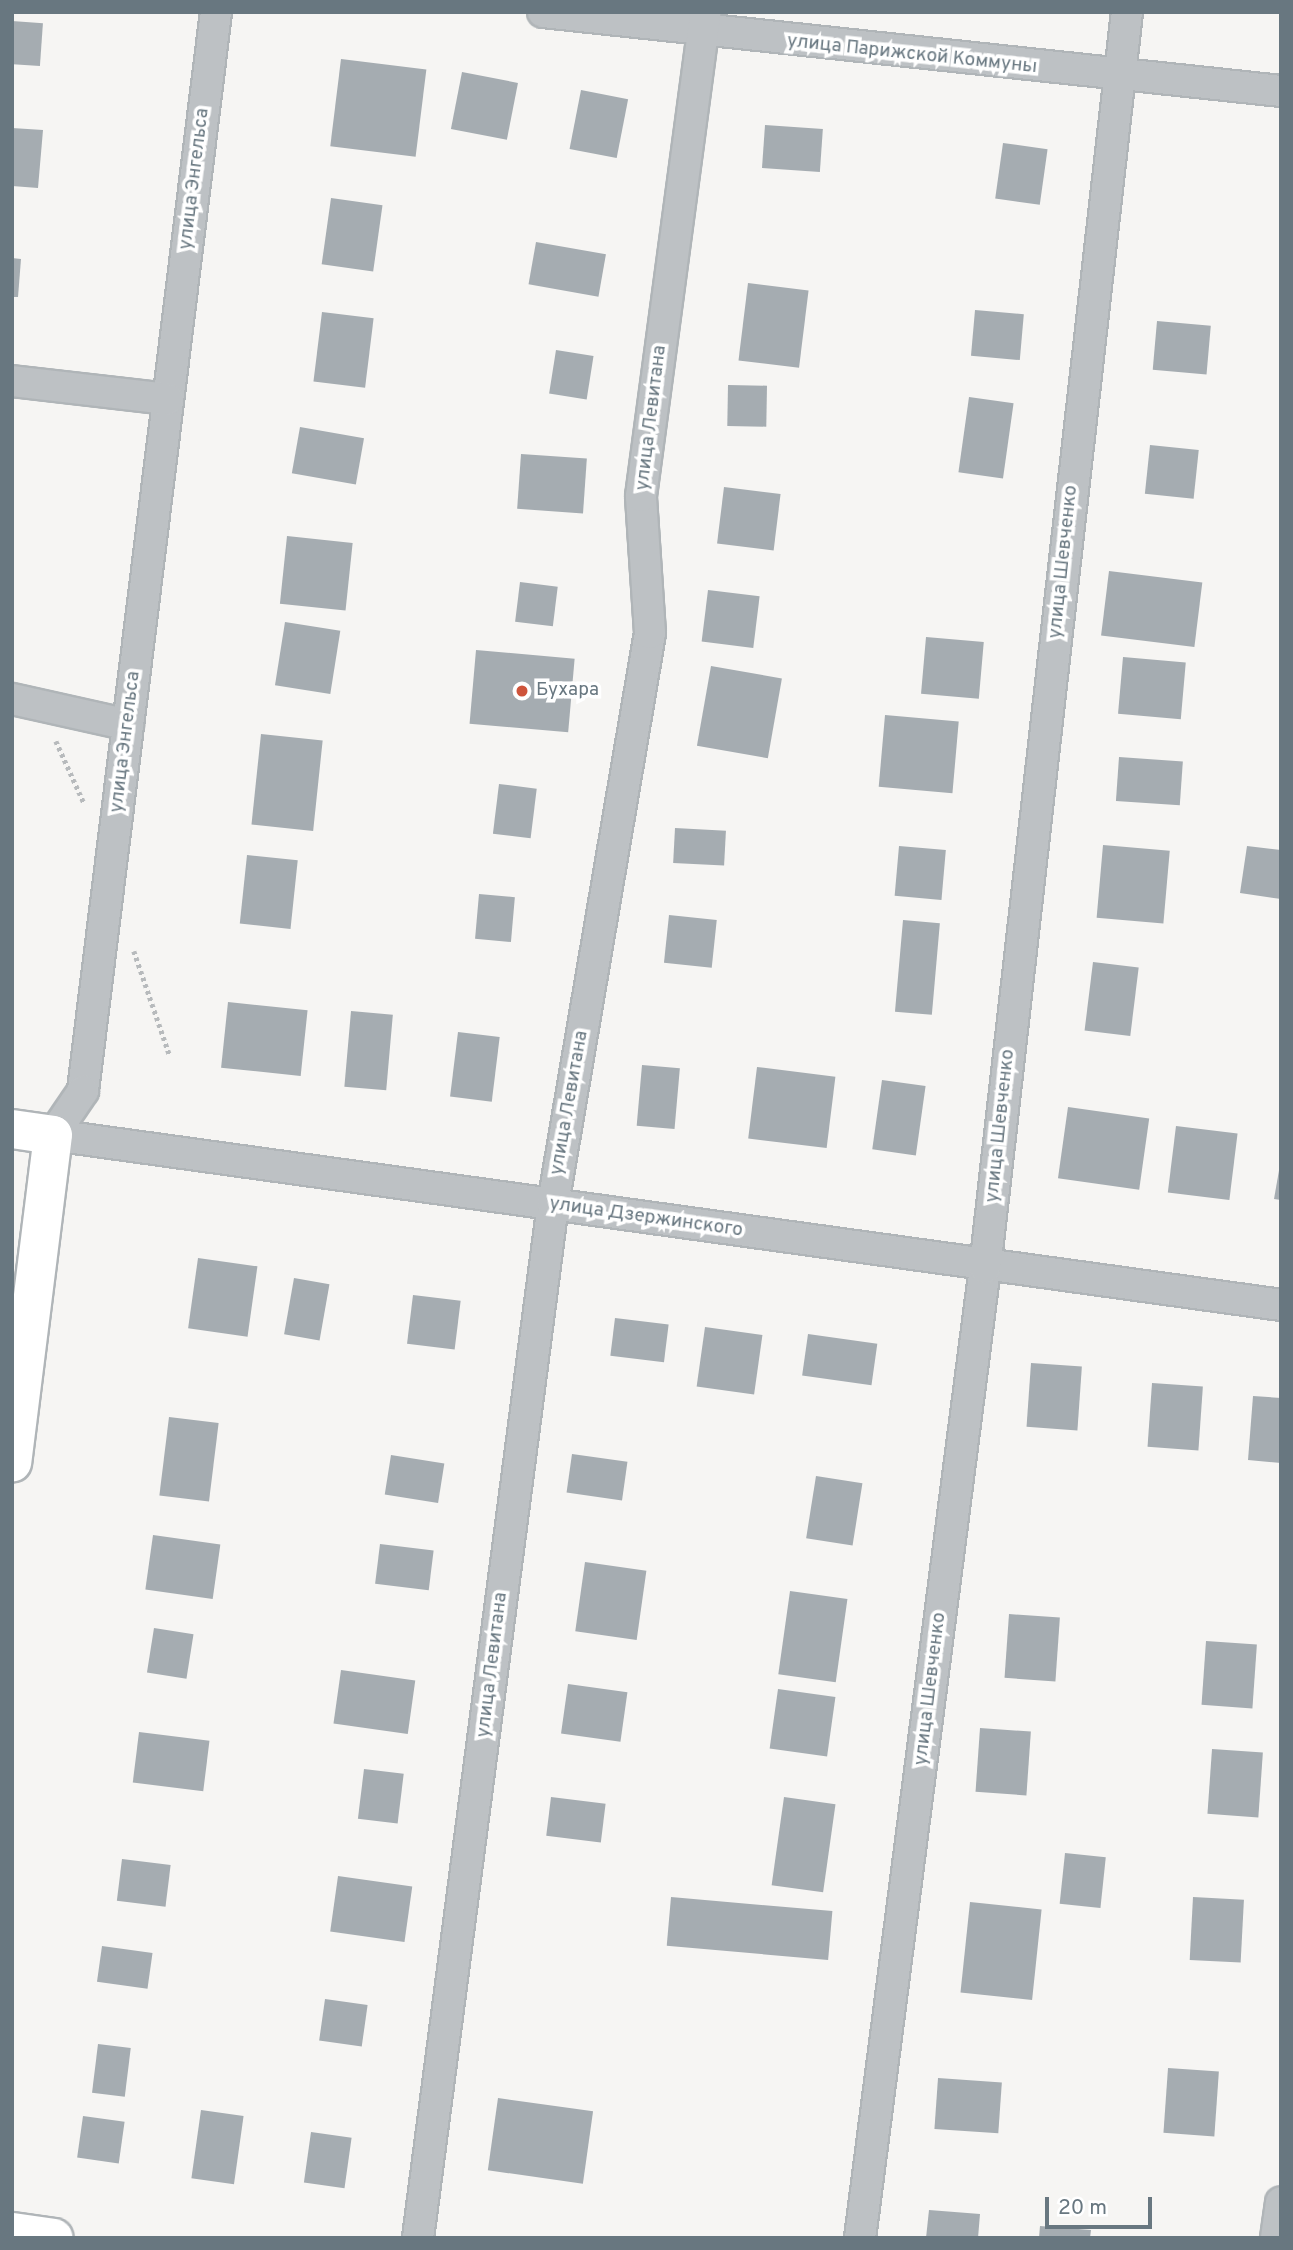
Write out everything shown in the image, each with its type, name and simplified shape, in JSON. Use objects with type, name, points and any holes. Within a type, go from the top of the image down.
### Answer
[{"type":"street","name":"улица Энгельса","points":[[12,1462],[53,1135],[83,1091],[216,12]]},
{"type":"street","name":"улица Парижской Коммуны","points":[[543,12],[705,23],[1118,75],[1281,91]]},
{"type":"street","name":"улица Шевченко","points":[[860,2238],[985,1268],[1127,12]]},
{"type":"street","name":"улица Левитана","points":[[418,2238],[553,1204],[650,633],[641,496],[705,23]]},
{"type":"street","points":[[12,382],[168,399]]},
{"type":"street","points":[[12,699],[128,725]]},
{"type":"street","name":"улица Дзержинского","points":[[12,1129],[553,1204],[985,1268],[1281,1305]]},
{"type":"street","points":[[1276,2238],[1281,2202]]},
{"type":"street","points":[[12,2232],[54,2238]]},
{"type":"building","points":[[12,21],[43,23],[40,66],[12,64]]},
{"type":"building","points":[[341,59],[426,69],[416,157],[330,146]]},
{"type":"building","points":[[462,72],[518,83],[507,140],[451,129]]},
{"type":"building","points":[[581,90],[628,99],[617,158],[570,149]]},
{"type":"building","points":[[765,125],[823,129],[820,172],[762,168]]},
{"type":"building","points":[[12,128],[43,130],[38,188],[12,186]]},
{"type":"building","points":[[1003,143],[1048,149],[1040,205],[995,198]]},
{"type":"building","points":[[331,198],[382,205],[373,272],[322,264]]},
{"type":"building","points":[[536,242],[606,254],[598,297],[529,284]]},
{"type":"building","points":[[12,258],[21,259],[18,297],[12,297]]},
{"type":"building","points":[[748,283],[809,290],[799,368],[738,360]]},
{"type":"building","points":[[975,310],[1024,314],[1020,360],[971,356]]},
{"type":"building","points":[[322,312],[374,318],[365,388],[313,381]]},
{"type":"building","points":[[1157,321],[1211,326],[1207,375],[1153,370]]},
{"type":"building","points":[[556,350],[594,356],[587,399],[549,393]]},
{"type":"building","points":[[728,385],[767,386],[766,427],[727,426]]},
{"type":"building","points":[[969,397],[1014,403],[1003,479],[958,472]]},
{"type":"building","points":[[300,427],[364,438],[356,485],[292,473]]},
{"type":"building","points":[[1150,445],[1199,450],[1194,499],[1145,494]]},
{"type":"building","points":[[521,454],[587,459],[583,513],[517,509]]},
{"type":"building","points":[[724,487],[781,494],[774,551],[717,544]]},
{"type":"building","points":[[287,536],[353,543],[346,611],[280,604]]},
{"type":"building","points":[[1109,571],[1202,582],[1194,647],[1101,636]]},
{"type":"building","points":[[520,582],[558,587],[553,626],[515,622]]},
{"type":"building","points":[[708,590],[760,596],[753,648],[702,642]]},
{"type":"building","points":[[285,622],[340,631],[330,694],[275,685]]},
{"type":"building","points":[[926,637],[984,642],[979,699],[921,694]]},
{"type":"building","name":"Бухара","points":[[476,650],[575,659],[568,732],[470,724]]},
{"type":"building","points":[[1123,657],[1186,662],[1181,719],[1118,714]]},
{"type":"building","points":[[711,666],[782,679],[768,758],[697,746]]},
{"type":"building","points":[[885,715],[959,721],[952,793],[879,787]]},
{"type":"building","points":[[261,734],[323,740],[313,831],[251,825]]},
{"type":"building","points":[[1119,757],[1183,761],[1180,805],[1116,801]]},
{"type":"building","points":[[499,784],[537,789],[531,838],[493,834]]},
{"type":"building","points":[[675,828],[726,831],[724,866],[673,863]]},
{"type":"building","points":[[1103,845],[1170,851],[1163,924],[1097,918]]},
{"type":"building","points":[[899,846],[946,850],[941,900],[895,896]]},
{"type":"building","points":[[1247,846],[1281,850],[1281,899],[1240,893]]},
{"type":"building","points":[[247,855],[298,860],[291,929],[240,924]]},
{"type":"building","points":[[479,894],[515,897],[511,942],[475,939]]},
{"type":"building","points":[[669,915],[717,920],[712,968],[664,963]]},
{"type":"building","points":[[903,920],[940,923],[932,1015],[895,1012]]},
{"type":"building","points":[[1093,962],[1139,968],[1130,1036],[1085,1030]]},
{"type":"building","points":[[228,1002],[308,1010],[301,1076],[221,1068]]},
{"type":"building","points":[[351,1011],[393,1015],[386,1090],[344,1087]]},
{"type":"building","points":[[458,1032],[500,1037],[492,1102],[450,1097]]},
{"type":"building","points":[[642,1065],[680,1068],[675,1129],[637,1126]]},
{"type":"building","points":[[757,1067],[835,1077],[827,1148],[748,1138]]},
{"type":"building","points":[[882,1080],[926,1086],[916,1155],[872,1149]]},
{"type":"building","points":[[1068,1107],[1149,1118],[1139,1190],[1058,1178]]},
{"type":"building","points":[[1176,1126],[1238,1134],[1229,1200],[1168,1193]]},
{"type":"building","points":[[1281,1159],[1281,1200],[1274,1199]]},
{"type":"building","points":[[198,1258],[257,1266],[248,1337],[188,1328]]},
{"type":"building","points":[[294,1278],[329,1284],[320,1340],[284,1334]]},
{"type":"building","points":[[413,1295],[461,1301],[455,1349],[407,1344]]},
{"type":"building","points":[[615,1318],[669,1325],[664,1362],[610,1356]]},
{"type":"building","points":[[705,1327],[762,1335],[754,1394],[697,1386]]},
{"type":"building","points":[[808,1334],[877,1344],[871,1385],[802,1376]]},
{"type":"building","points":[[1031,1363],[1082,1367],[1077,1430],[1027,1427]]},
{"type":"building","points":[[1152,1383],[1203,1387],[1198,1450],[1148,1447]]},
{"type":"building","points":[[1253,1396],[1281,1398],[1281,1463],[1248,1460]]},
{"type":"building","points":[[169,1417],[219,1423],[209,1502],[159,1495]]},
{"type":"building","points":[[572,1454],[627,1462],[622,1500],[567,1493]]},
{"type":"building","points":[[391,1455],[444,1463],[438,1503],[385,1495]]},
{"type":"building","points":[[816,1476],[862,1483],[853,1546],[806,1538]]},
{"type":"building","points":[[153,1535],[220,1544],[213,1599],[145,1589]]},
{"type":"building","points":[[380,1544],[434,1551],[429,1590],[375,1584]]},
{"type":"building","points":[[585,1562],[646,1571],[637,1640],[575,1631]]},
{"type":"building","points":[[790,1591],[847,1599],[836,1682],[778,1674]]},
{"type":"building","points":[[1009,1614],[1060,1618],[1055,1681],[1005,1678]]},
{"type":"building","points":[[154,1628],[194,1634],[186,1679],[147,1672]]},
{"type":"building","points":[[1206,1641],[1257,1645],[1252,1708],[1202,1705]]},
{"type":"building","points":[[341,1670],[415,1680],[408,1734],[333,1723]]},
{"type":"building","points":[[568,1684],[627,1692],[620,1742],[561,1734]]},
{"type":"building","points":[[778,1689],[835,1697],[827,1756],[770,1748]]},
{"type":"building","points":[[980,1728],[1031,1732],[1026,1795],[976,1792]]},
{"type":"building","points":[[139,1732],[209,1741],[203,1791],[133,1783]]},
{"type":"building","points":[[1212,1749],[1263,1753],[1258,1817],[1207,1814]]},
{"type":"building","points":[[364,1769],[404,1774],[398,1824],[358,1819]]},
{"type":"building","points":[[551,1797],[606,1804],[601,1842],[546,1836]]},
{"type":"building","points":[[784,1797],[835,1804],[823,1892],[772,1885]]},
{"type":"building","points":[[1065,1853],[1106,1857],[1100,1908],[1060,1904]]},
{"type":"building","points":[[122,1859],[171,1865],[166,1907],[117,1901]]},
{"type":"building","points":[[338,1876],[412,1886],[404,1942],[330,1931]]},
{"type":"building","points":[[671,1897],[832,1911],[828,1960],[667,1946]]},
{"type":"building","points":[[1193,1897],[1244,1900],[1241,1963],[1190,1960]]},
{"type":"building","points":[[970,1902],[1042,1910],[1032,2000],[960,1993]]},
{"type":"building","points":[[102,1946],[153,1953],[147,1989],[97,1982]]},
{"type":"building","points":[[325,1999],[368,2005],[362,2047],[319,2041]]},
{"type":"building","points":[[98,2044],[131,2048],[125,2097],[92,2093]]},
{"type":"building","points":[[1168,2068],[1219,2072],[1214,2136],[1163,2133]]},
{"type":"building","points":[[938,2078],[1002,2082],[998,2133],[934,2129]]},
{"type":"building","points":[[498,2098],[593,2111],[583,2184],[488,2170]]},
{"type":"building","points":[[201,2110],[244,2116],[234,2184],[191,2178]]},
{"type":"building","points":[[83,2116],[125,2122],[119,2163],[77,2158]]},
{"type":"building","points":[[311,2132],[352,2138],[345,2188],[304,2183]]},
{"type":"building","points":[[929,2210],[980,2214],[978,2238],[926,2238]]},
{"type":"building","points":[[1040,2226],[1091,2230],[1090,2238],[1039,2238]]},
{"type":"place","name":"Бухара","points":[[522,691]]}]
